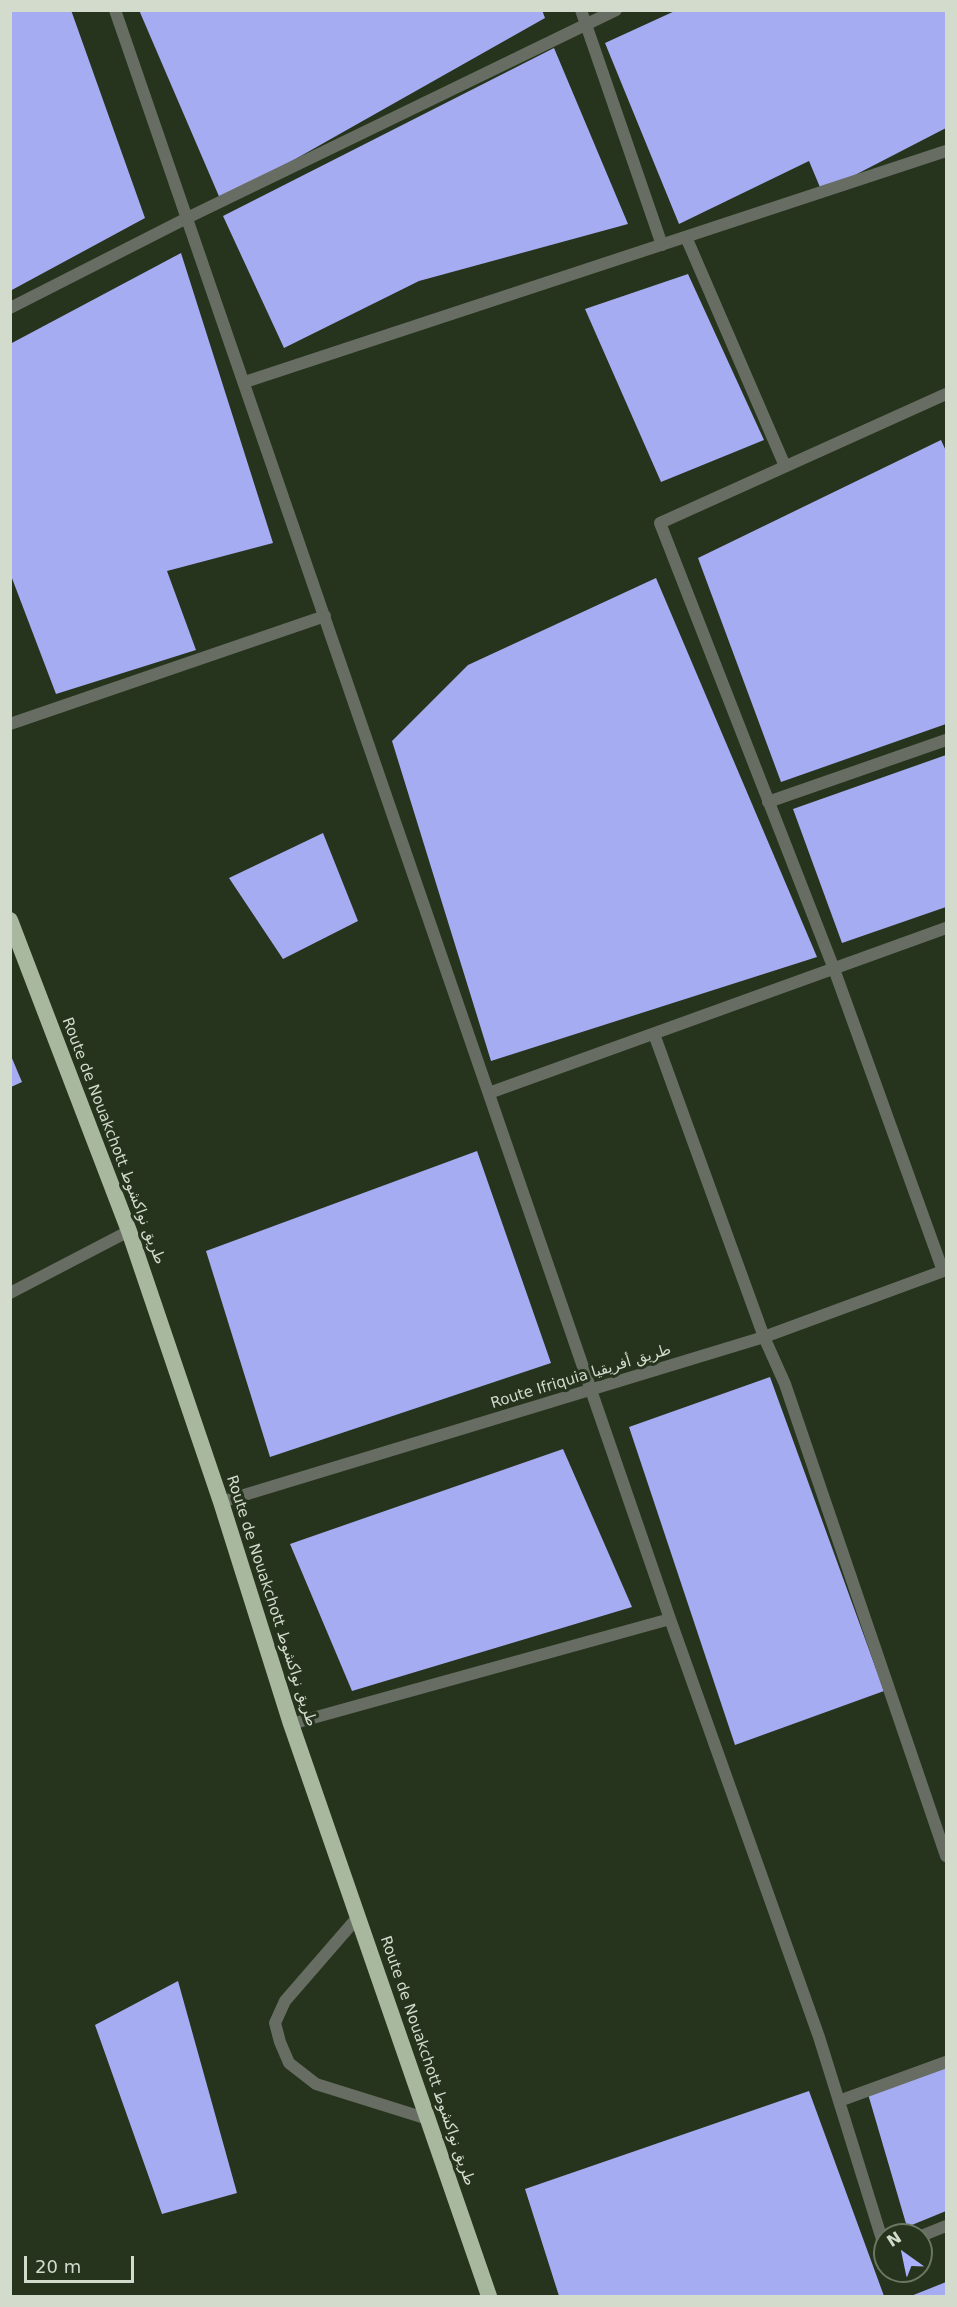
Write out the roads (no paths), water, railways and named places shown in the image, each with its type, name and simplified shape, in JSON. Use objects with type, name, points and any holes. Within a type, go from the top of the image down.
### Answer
[{"type":"highway","name":"Route de Nouakchott طريق نواكشوط","points":[[10,920],[129,1232],[221,1502],[291,1724],[489,2296]]},
{"type":"street","points":[[115,10],[670,1619],[819,2037],[877,2223]]},
{"type":"street","points":[[581,10],[662,245]]},
{"type":"street","points":[[10,308],[187,218],[616,10]]},
{"type":"street","points":[[245,382],[946,152]]},
{"type":"street","points":[[686,237],[785,466]]},
{"type":"street","points":[[945,1270],[834,969],[660,522],[946,394]]},
{"type":"street","points":[[10,724],[325,616]]},
{"type":"street","points":[[768,802],[946,740]]},
{"type":"street","points":[[489,1093],[946,928]]},
{"type":"street","points":[[654,1034],[764,1337],[785,1384],[946,1856]]},
{"type":"street","points":[[10,1293],[129,1232]]},
{"type":"street","name":"Route Ifriquia طريق أفريقيا","points":[[221,1502],[764,1337],[945,1270]]},
{"type":"street","points":[[291,1724],[670,1619]]},
{"type":"street","points":[[357,1918],[285,2001],[275,2023],[280,2042],[290,2063],[316,2084],[428,2119]]},
{"type":"street","points":[[839,2101],[946,2062]]}]
